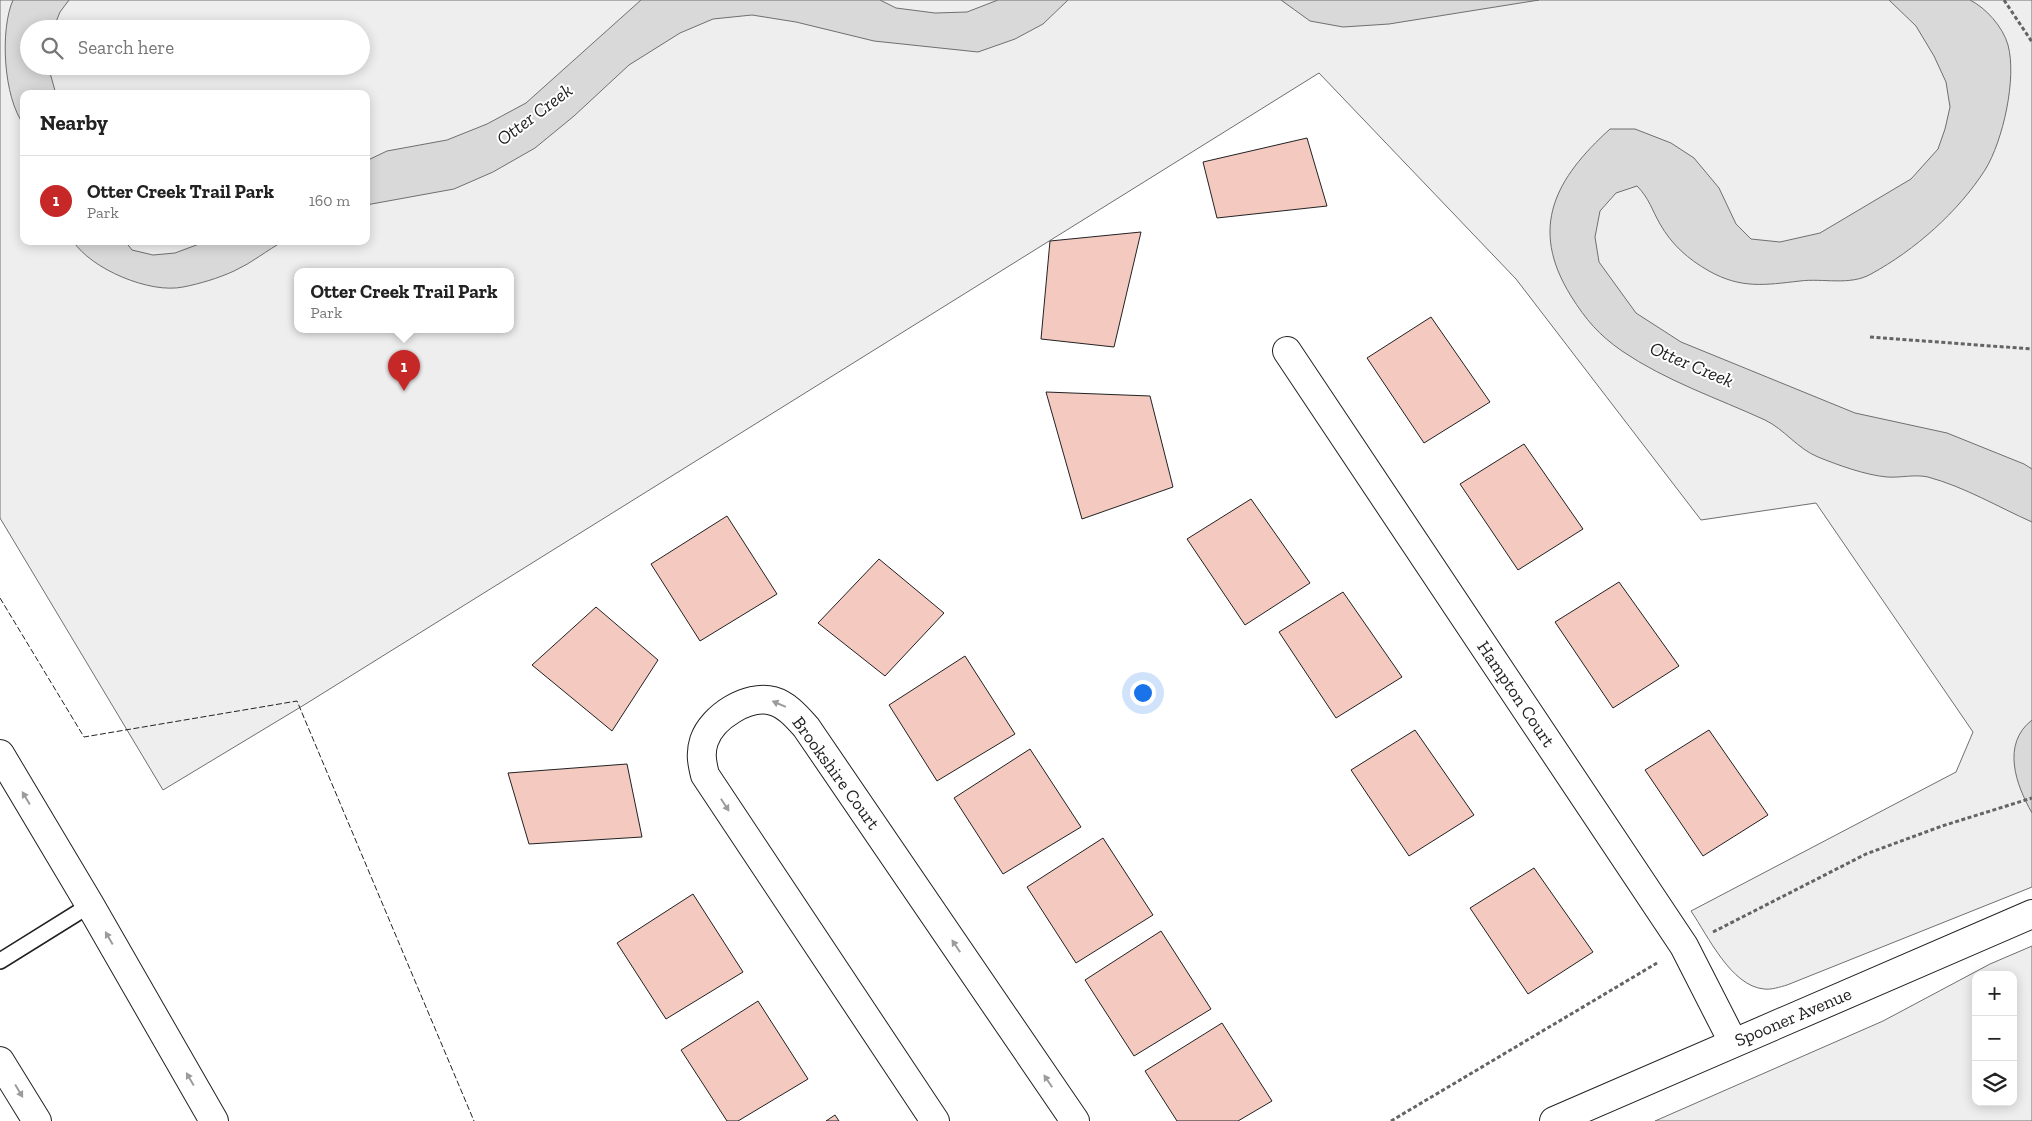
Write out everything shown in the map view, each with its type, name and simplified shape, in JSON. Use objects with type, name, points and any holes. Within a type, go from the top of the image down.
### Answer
[{"type":"main road","name":"Hampton Court","points":[[1287,351],[1684,946],[1734,1042]]},
{"type":"main road","name":"Brookshire Court","points":[[934,1121],[705,775],[701,759],[704,740],[714,724],[732,710],[749,702],[772,701],[790,709],[806,727],[1075,1121]]},
{"type":"main road","points":[[0,754],[90,905],[214,1121]]},
{"type":"main road","name":"Spooner Avenue","points":[[1554,1121],[2032,914]]},
{"type":"main road","points":[[0,1060],[37,1121]]},
{"type":"lane","points":[[0,961],[90,905]]},
{"type":"path","points":[[2004,0],[2032,42]]},
{"type":"path","points":[[1870,337],[2032,349]]},
{"type":"path","points":[[1942,826],[2032,798]]},
{"type":"shaded area","points":[[0,0],[2032,0],[2032,887],[1787,985],[1770,989],[1752,986],[1731,970],[1721,958],[1691,911],[1956,772],[1973,732],[1816,503],[1701,520],[1516,279],[1319,73],[304,705],[163,790],[0,518]]},
{"type":"shaded area","points":[[2032,946],[2032,1121],[1655,1121],[1883,1021],[1972,974],[1972,1106],[2017,1106],[2017,971],[1977,971]]},
{"type":"water","points":[[13,0],[69,0],[57,20],[20,20],[20,75],[51,75],[55,90],[20,90],[20,118],[12,98],[6,63],[6,28]]},
{"type":"water","name":"Otter Creek","points":[[641,0],[880,0],[896,8],[935,13],[967,12],[998,0],[1068,0],[1043,24],[1015,39],[978,52],[874,41],[796,22],[752,15],[713,19],[680,33],[629,65],[574,116],[535,148],[493,172],[454,189],[370,204],[370,159],[387,151],[447,140],[487,124],[526,103]]},
{"type":"water","points":[[1281,0],[1539,0],[1389,24],[1343,27],[1310,21]]},
{"type":"water","name":"Otter Creek","points":[[1889,0],[1970,0],[1976,3],[1993,19],[2006,38],[2008,45],[2011,74],[2007,109],[1992,158],[1962,201],[1934,229],[1904,254],[1863,278],[1845,281],[1809,280],[1764,284],[1743,283],[1732,281],[1709,271],[1681,251],[1665,232],[1637,186],[1616,193],[1600,211],[1595,237],[1599,262],[1636,313],[1681,342],[1855,413],[1947,433],[2024,464],[2032,469],[2032,522],[1942,481],[1918,476],[1879,476],[1818,457],[1765,420],[1674,380],[1639,362],[1606,339],[1582,312],[1558,271],[1551,248],[1550,226],[1554,205],[1563,185],[1575,166],[1610,129],[1635,129],[1671,143],[1694,158],[1719,188],[1736,224],[1751,239],[1780,242],[1820,233],[1911,179],[1938,149],[1950,107],[1946,82],[1934,56],[1916,26]]},
{"type":"water","points":[[77,245],[128,245],[132,250],[153,255],[175,253],[196,245],[277,245],[228,274],[196,284],[170,288],[154,287],[122,277],[93,261]]},
{"type":"water","points":[[2032,720],[2032,813],[2017,778],[2014,753],[2022,730]]},
{"type":"building","points":[[1307,138],[1327,206],[1217,218],[1203,162]]},
{"type":"building","points":[[1141,232],[1114,347],[1041,339],[1050,241]]},
{"type":"building","points":[[1431,317],[1490,402],[1424,443],[1367,358]]},
{"type":"building","points":[[1046,392],[1150,396],[1173,487],[1082,519]]},
{"type":"building","points":[[1524,444],[1583,529],[1518,570],[1460,484]]},
{"type":"building","points":[[1251,499],[1310,583],[1245,625],[1187,539]]},
{"type":"building","points":[[727,516],[777,594],[700,641],[651,564]]},
{"type":"building","points":[[879,559],[944,613],[885,676],[818,623]]},
{"type":"building","points":[[1619,582],[1679,666],[1613,708],[1555,622]]},
{"type":"building","points":[[1343,592],[1402,677],[1336,718],[1279,632]]},
{"type":"building","points":[[596,607],[658,660],[612,731],[532,665]]},
{"type":"building","points":[[965,656],[1015,734],[937,781],[889,705]]},
{"type":"building","points":[[1415,730],[1474,815],[1409,856],[1351,770]]},
{"type":"building","points":[[1709,730],[1768,815],[1703,856],[1645,770]]},
{"type":"building","points":[[1030,749],[1081,827],[1003,874],[954,798]]},
{"type":"building","points":[[627,764],[642,837],[529,844],[508,773]]},
{"type":"building","points":[[1103,838],[1153,915],[1076,963],[1027,887]]},
{"type":"building","points":[[1534,868],[1593,952],[1528,994],[1470,908]]},
{"type":"building","points":[[693,894],[743,972],[666,1019],[617,943]]},
{"type":"building","points":[[1161,931],[1211,1009],[1134,1056],[1085,980]]},
{"type":"building","points":[[758,1001],[808,1079],[738,1121],[727,1121],[681,1050]]},
{"type":"building","points":[[1222,1023],[1272,1101],[1238,1121],[1177,1121],[1145,1071]]},
{"type":"building","points":[[835,1115],[839,1121],[826,1121]]},
{"type":"fence","points":[[0,598],[84,737],[297,701],[474,1121]]},
{"type":"place","name":"Otter Creek Trail Park","points":[[404,391]]}]
